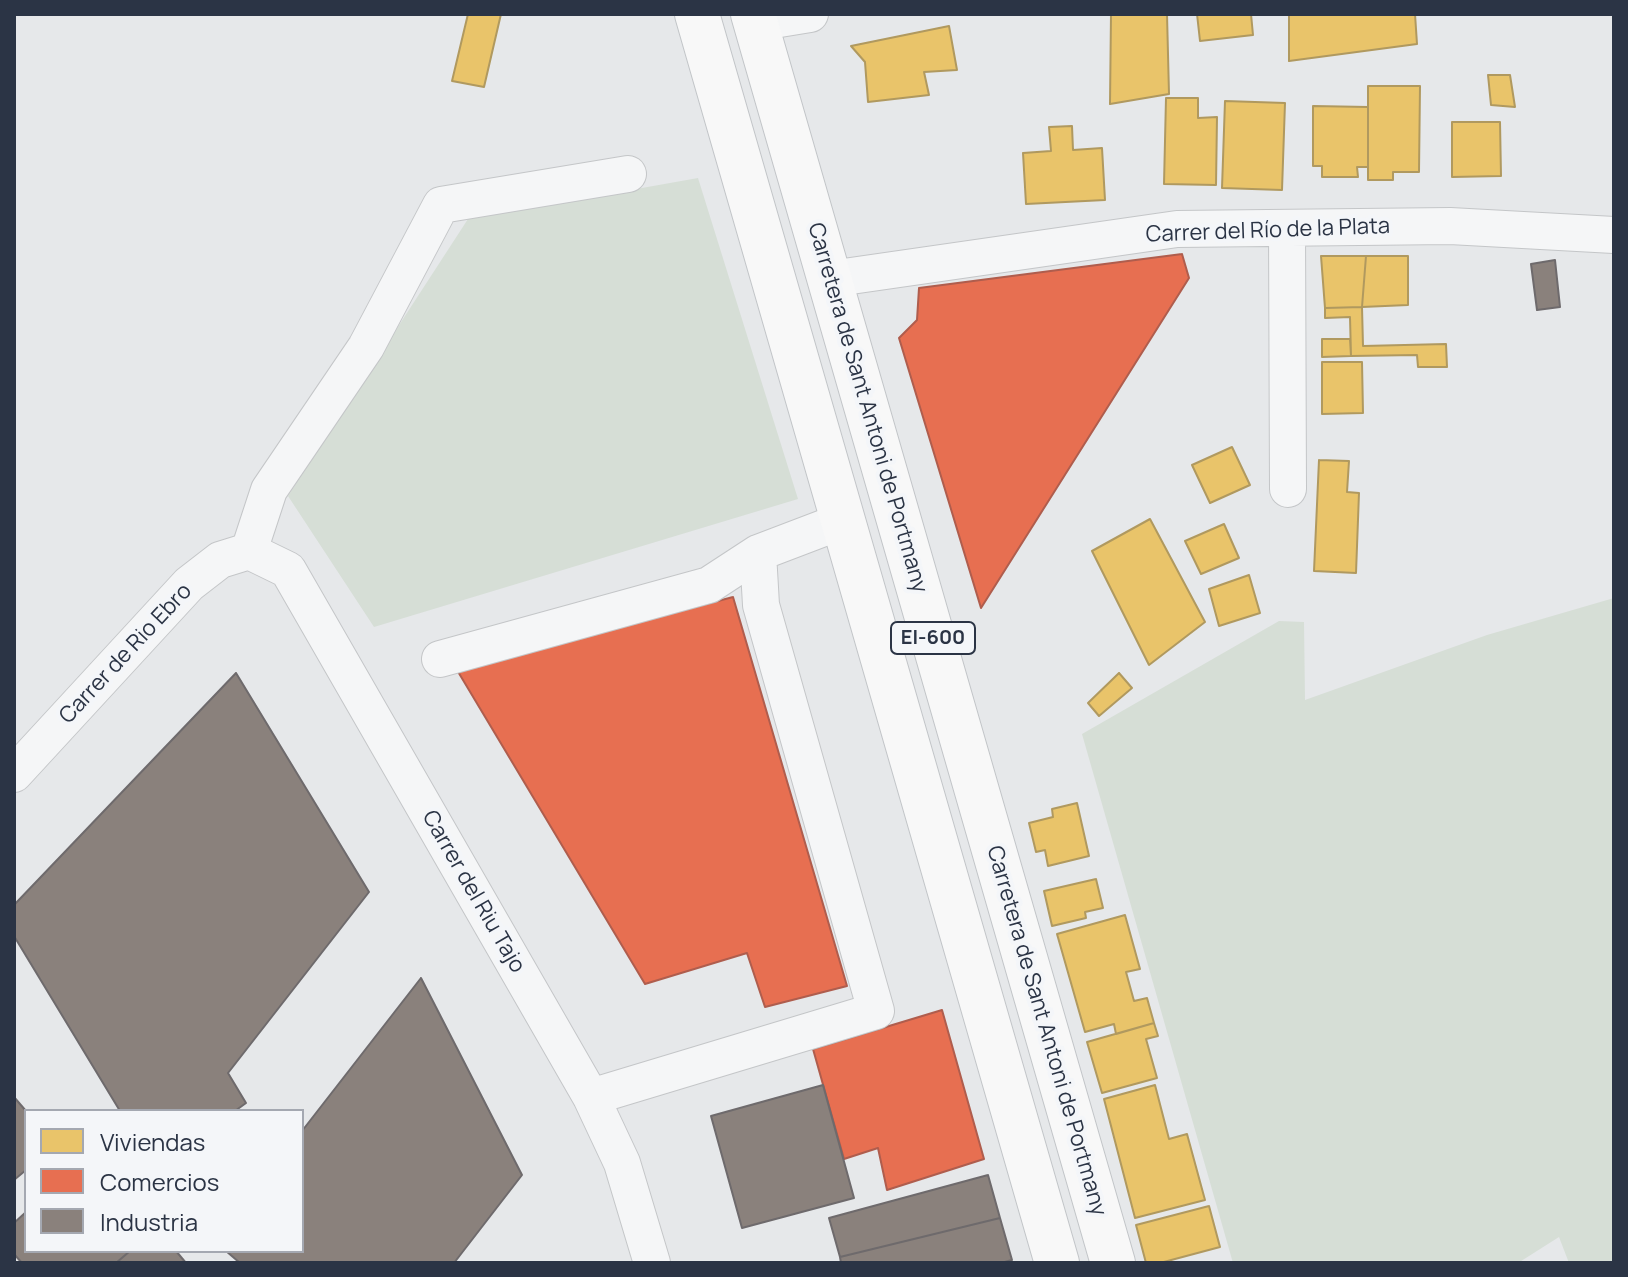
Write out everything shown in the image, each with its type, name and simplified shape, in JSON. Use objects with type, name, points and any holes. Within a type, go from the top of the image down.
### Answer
[{"type":"main road","name":"EI-600","points":[[697,14],[1057,1263]]},
{"type":"main road","name":"Carretera de Sant Antoni de Portmany","points":[[754,18],[1113,1263]]},
{"type":"street","points":[[754,18],[810,14]]},
{"type":"street","points":[[249,551],[269,490],[366,347],[441,205],[628,174]]},
{"type":"street","name":"Carrer del Río de la Plata","points":[[830,279],[1177,229],[1450,226],[1614,235]]},
{"type":"street","points":[[1287,228],[1288,489]]},
{"type":"street","points":[[440,659],[709,585],[758,553],[842,521]]},
{"type":"street","name":"Carrer de Rio Ebro","points":[[14,774],[189,584],[220,560],[249,551]]},
{"type":"street","name":"Carrer del Riu Tajo","points":[[249,551],[288,570],[591,1097],[622,1163],[652,1263]]},
{"type":"street","points":[[591,1097],[876,1011],[761,605],[758,553]]},
{"type":"shaded area","points":[[698,178],[798,499],[374,627],[288,496],[468,219]]},
{"type":"shaded area","points":[[1614,598],[1614,1263],[1569,1263],[1559,1237],[1518,1263],[1233,1263],[1082,734],[1279,621],[1304,622],[1305,700],[1487,635]]},
{"type":"building: Viviendas","points":[[468,14],[501,14],[484,87],[452,81]]},
{"type":"building: Viviendas","points":[[1111,14],[1167,14],[1169,94],[1110,104]]},
{"type":"building: Viviendas","points":[[1197,14],[1251,14],[1253,35],[1200,41]]},
{"type":"building: Viviendas","points":[[1289,14],[1415,14],[1417,44],[1289,61]]},
{"type":"building: Viviendas","points":[[949,26],[957,70],[924,72],[929,95],[868,102],[865,62],[851,46]]},
{"type":"building: Viviendas","points":[[1488,75],[1510,75],[1515,107],[1491,105]]},
{"type":"building: Viviendas","points":[[1368,86],[1420,86],[1419,172],[1393,172],[1393,180],[1368,180]]},
{"type":"building: Viviendas","points":[[1166,98],[1198,98],[1198,118],[1217,117],[1216,185],[1164,184]]},
{"type":"building: Viviendas","points":[[1225,101],[1285,103],[1282,190],[1222,188]]},
{"type":"building: Viviendas","points":[[1313,106],[1368,107],[1368,167],[1357,167],[1358,177],[1322,177],[1322,166],[1313,166]]},
{"type":"building: Viviendas","points":[[1452,122],[1500,122],[1501,176],[1452,177]]},
{"type":"building: Viviendas","points":[[1072,126],[1073,150],[1102,148],[1105,200],[1026,204],[1023,153],[1051,151],[1049,127]]},
{"type":"building: Viviendas","points":[[1321,256],[1366,256],[1362,307],[1325,308]]},
{"type":"building: Viviendas","points":[[1366,256],[1408,256],[1408,305],[1362,307]]},
{"type":"building: Viviendas","points":[[1362,307],[1363,346],[1446,344],[1447,367],[1418,367],[1417,355],[1351,356],[1350,317],[1325,318],[1325,308]]},
{"type":"building: Viviendas","points":[[1322,339],[1350,339],[1351,356],[1322,357]]},
{"type":"building: Viviendas","points":[[1322,362],[1362,362],[1363,413],[1322,414]]},
{"type":"building: Viviendas","points":[[1232,447],[1250,485],[1210,503],[1192,465]]},
{"type":"building: Viviendas","points":[[1319,460],[1349,461],[1347,492],[1359,493],[1356,573],[1314,571]]},
{"type":"building: Viviendas","points":[[1150,519],[1205,622],[1149,665],[1092,551]]},
{"type":"building: Viviendas","points":[[1224,524],[1239,558],[1201,574],[1185,541]]},
{"type":"building: Viviendas","points":[[1249,575],[1260,613],[1219,626],[1209,589]]},
{"type":"building: Viviendas","points":[[1119,673],[1132,688],[1099,716],[1088,703]]},
{"type":"building: Viviendas","points":[[1077,803],[1089,856],[1048,866],[1045,850],[1036,852],[1029,823],[1053,817],[1052,809]]},
{"type":"building: Viviendas","points":[[1096,879],[1103,908],[1085,912],[1086,918],[1052,926],[1044,891]]},
{"type":"building: Viviendas","points":[[1125,915],[1140,969],[1126,972],[1134,1001],[1147,998],[1154,1023],[1116,1034],[1114,1024],[1085,1032],[1057,934]]},
{"type":"building: Viviendas","points":[[1154,1023],[1158,1036],[1146,1039],[1157,1078],[1102,1093],[1087,1042]]},
{"type":"building: Viviendas","points":[[1155,1085],[1169,1139],[1187,1134],[1205,1200],[1135,1218],[1104,1099]]},
{"type":"building: Viviendas","points":[[1209,1206],[1220,1247],[1160,1263],[1146,1263],[1136,1225]]},
{"type":"building: Comercios","points":[[1182,254],[1189,278],[981,608],[899,338],[917,320],[919,288]]},
{"type":"building: Comercios","points":[[733,597],[847,986],[765,1007],[747,953],[645,984],[457,670]]},
{"type":"building: Comercios","points":[[942,1010],[984,1159],[887,1190],[878,1148],[844,1159],[813,1049]]},
{"type":"building: Industria","points":[[1555,260],[1560,307],[1537,310],[1531,264]]},
{"type":"building: Industria","points":[[236,673],[369,892],[228,1073],[246,1103],[238,1109],[119,1109],[14,936],[14,905]]},
{"type":"building: Industria","points":[[421,978],[522,1175],[454,1263],[240,1263],[228,1253],[304,1253],[304,1128]]},
{"type":"building: Industria","points":[[823,1085],[854,1198],[742,1228],[711,1116]]},
{"type":"building: Industria","points":[[14,1097],[24,1109],[24,1172],[14,1180]]},
{"type":"building: Industria","points":[[988,1175],[1000,1218],[840,1257],[829,1218]]},
{"type":"building: Industria","points":[[24,1214],[24,1253],[128,1253],[116,1263],[22,1263],[14,1254],[14,1223]]},
{"type":"building: Industria","points":[[1000,1218],[1012,1260],[1001,1263],[841,1263],[840,1257]]},
{"type":"building: Industria","points":[[128,1253],[178,1253],[186,1263],[116,1263]]}]
